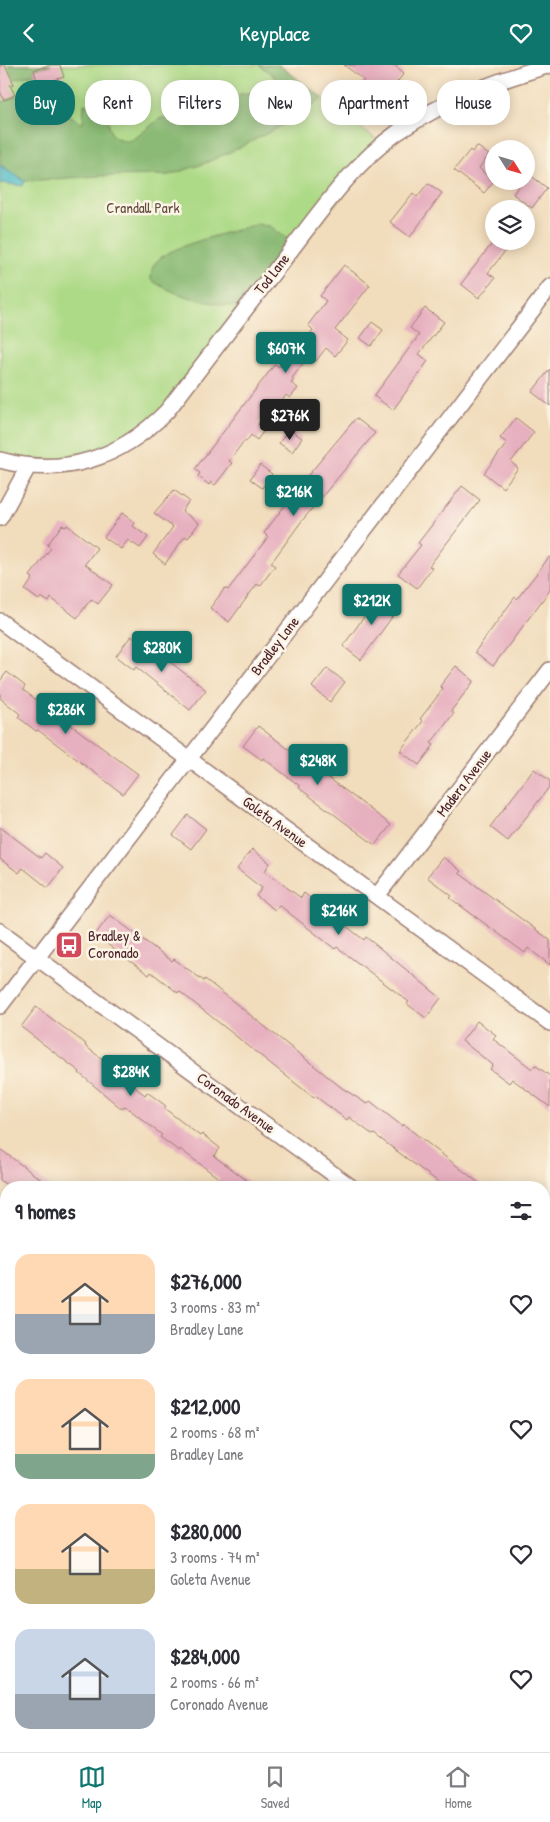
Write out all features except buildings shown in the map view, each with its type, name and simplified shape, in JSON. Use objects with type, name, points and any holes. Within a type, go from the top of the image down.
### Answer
[{"type":"street","name":"Tod Lane","points":[[0,460],[28,467],[72,464],[96,459],[122,448],[140,436],[167,411],[328,201],[369,156],[397,133],[440,106],[496,82],[550,65]]},
{"type":"street","name":"Bradley Lane","points":[[0,1006],[550,287]]},
{"type":"street","points":[[0,518],[28,467]]},
{"type":"street","name":"Goleta Avenue","points":[[0,621],[550,1023]]},
{"type":"street","name":"Madera Avenue","points":[[377,895],[550,670]]},
{"type":"street","name":"Coronado Avenue","points":[[0,931],[343,1181]]},
{"type":"green space","name":"Crandall Park","points":[[0,65],[279,65],[298,80],[249,80],[249,125],[311,125],[311,90],[321,97],[321,125],[357,125],[383,145],[167,412],[97,459],[0,460]]},
{"type":"green space","points":[[8,65],[51,65],[34,70],[35,74],[15,79]]},
{"type":"green space","points":[[259,65],[279,65],[299,80],[275,80],[274,76]]},
{"type":"green space","points":[[311,89],[321,96],[321,99],[311,106]]},
{"type":"green space","points":[[249,93],[249,125],[283,125],[203,164],[169,175],[97,176],[25,181],[0,165],[0,99],[3,102],[15,97],[15,125],[75,125],[75,119],[83,124],[85,104],[85,125],[109,125],[110,131],[115,137],[128,141],[161,119],[161,125],[239,125],[239,94]]},
{"type":"green space","points":[[256,224],[270,226],[295,244],[246,308],[184,296],[151,280],[151,273],[156,262],[174,250]]},
{"type":"water","points":[[0,165],[25,181],[23,186],[0,183]]},
{"type":"place","name":"Bradley & Coronado","points":[[69,945]]}]
